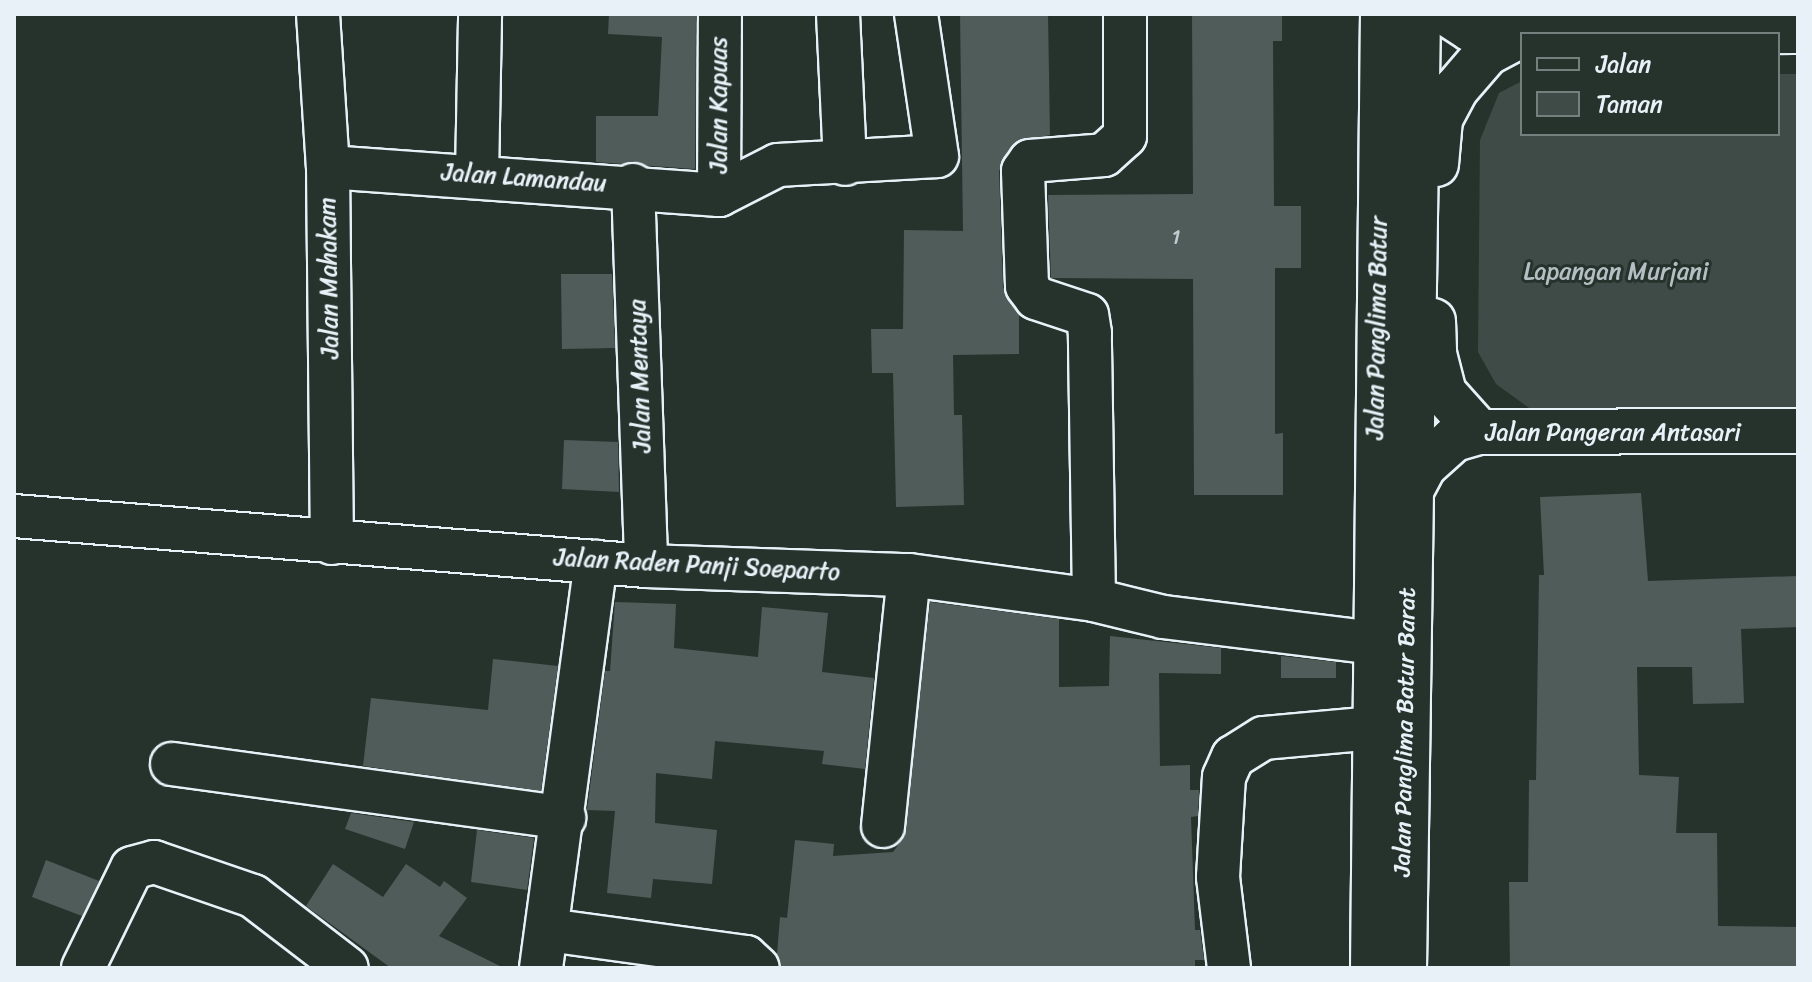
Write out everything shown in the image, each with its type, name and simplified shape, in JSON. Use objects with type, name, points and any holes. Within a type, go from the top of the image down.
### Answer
[{"type":"main road","name":"Jalan Panglima Batur","points":[[1376,643],[1383,14]]},
{"type":"main road","name":"Jalan Panglima Batur","points":[[1408,496],[1418,14]]},
{"type":"main road","points":[[1448,14],[1471,29],[1520,33]]},
{"type":"main road","points":[[1660,32],[1798,31]]},
{"type":"main road","points":[[1479,432],[1444,393],[1434,354],[1440,119],[1487,53],[1520,35]]},
{"type":"main road","name":"Jalan Pangeran Antasari","points":[[1408,496],[1424,466],[1454,439],[1479,432],[1798,431]]},
{"type":"main road","name":"Jalan Panglima Batur Barat","points":[[1388,949],[1408,496]]},
{"type":"main road","name":"Jalan Panglima Batur Barat","points":[[1376,643],[1373,728],[1388,949]]},
{"type":"street","name":"Jalan Mahakam","points":[[318,14],[328,167],[332,543]]},
{"type":"street","points":[[477,175],[480,14]]},
{"type":"street","name":"Jalan Kapuas","points":[[719,195],[720,14]]},
{"type":"street","points":[[838,14],[845,164]]},
{"type":"street","points":[[719,195],[778,165],[845,164],[937,156],[916,14]]},
{"type":"street","points":[[1094,600],[1087,315],[1036,298],[1027,286],[1023,171],[1030,161],[1104,155],[1125,136],[1125,14]]},
{"type":"street","name":"Jalan Lamandau","points":[[328,167],[633,185],[719,195]]},
{"type":"street","name":"Jalan Mentaya","points":[[633,185],[646,566]]},
{"type":"street","name":"Jalan Raden Panji Soeparto","points":[[14,516],[646,566],[909,575],[1094,600],[1163,617],[1376,643]]},
{"type":"street","points":[[596,562],[544,949],[746,957],[758,968]]},
{"type":"street","points":[[883,826],[909,575]]},
{"type":"street","points":[[1229,968],[1218,877],[1224,777],[1233,757],[1264,738],[1373,728]]},
{"type":"street","points":[[172,764],[564,818]]},
{"type":"street","points":[[85,964],[132,868],[154,862],[253,896],[347,968]]},
{"type":"green space","name":"Lapangan Murjani","points":[[1780,74],[1798,74],[1798,408],[1532,410],[1496,384],[1478,352],[1480,140],[1499,93],[1520,82],[1520,136],[1780,136]]},
{"type":"building","points":[[609,14],[696,14],[695,169],[596,162],[596,116],[658,116],[662,37],[608,34]]},
{"type":"building","points":[[960,14],[1048,14],[1050,135],[1018,141],[999,171],[1003,287],[1019,314],[1019,354],[953,355],[954,415],[962,415],[964,505],[896,507],[893,373],[872,373],[871,329],[903,329],[904,230],[963,231]]},
{"type":"building","points":[[1192,14],[1282,14],[1282,41],[1273,41],[1274,206],[1301,206],[1301,268],[1275,268],[1275,434],[1283,433],[1283,495],[1194,495],[1193,279],[1051,278],[1048,195],[1193,194]]},
{"type":"building","points":[[561,274],[612,274],[615,348],[562,349]]},
{"type":"building","points":[[564,440],[618,442],[619,492],[562,489]]},
{"type":"building","points":[[1641,493],[1648,581],[1798,576],[1798,627],[1741,629],[1744,703],[1693,704],[1692,667],[1637,667],[1639,775],[1679,777],[1676,833],[1717,833],[1718,926],[1798,927],[1798,968],[1510,968],[1509,882],[1528,882],[1529,780],[1536,780],[1539,575],[1544,575],[1540,497]]},
{"type":"building","points":[[615,602],[676,604],[674,648],[758,657],[762,607],[828,613],[822,672],[874,678],[865,769],[822,764],[824,751],[715,741],[712,779],[656,773],[655,823],[717,830],[712,884],[653,879],[651,898],[607,893],[615,811],[587,810],[605,671],[610,671]]},
{"type":"building","points":[[930,602],[1059,619],[1059,687],[1109,686],[1110,636],[1221,648],[1221,674],[1159,673],[1160,766],[1190,765],[1190,790],[1199,790],[1198,816],[1191,817],[1195,930],[1200,930],[1204,960],[1195,960],[1195,968],[781,968],[777,954],[780,917],[787,918],[795,840],[834,844],[833,856],[893,852],[903,839]]},
{"type":"building","points":[[1281,656],[1336,662],[1336,678],[1281,678]]},
{"type":"building","points":[[493,659],[558,666],[541,791],[363,766],[371,698],[488,710]]},
{"type":"building","points":[[351,813],[414,822],[405,849],[345,829]]},
{"type":"building","points":[[477,830],[534,838],[527,890],[471,882]]},
{"type":"building","points":[[46,860],[99,881],[82,916],[32,897]]},
{"type":"building","points":[[333,864],[383,897],[406,864],[440,887],[444,881],[467,898],[439,936],[504,968],[391,968],[306,906]]}]
